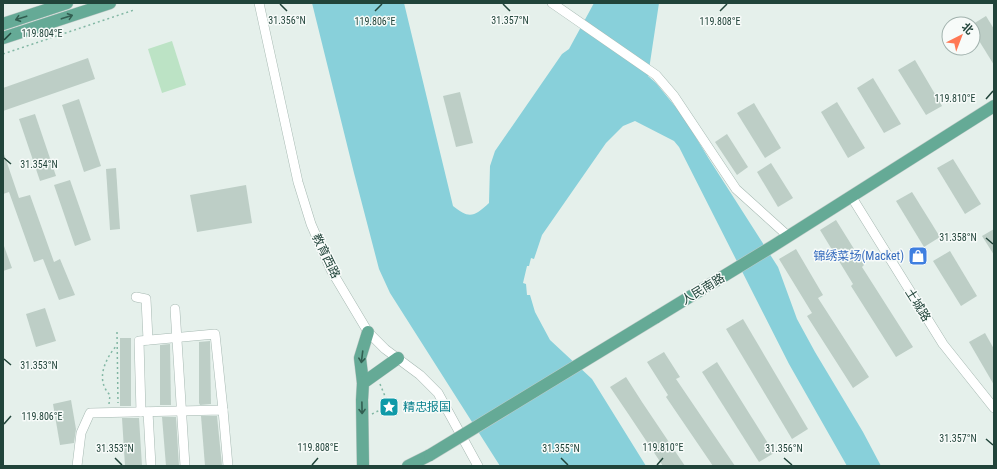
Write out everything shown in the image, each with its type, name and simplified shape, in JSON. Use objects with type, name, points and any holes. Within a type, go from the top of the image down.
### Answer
[{"type":"main road","points":[[3,24],[66,3]]},
{"type":"main road","points":[[3,38],[110,3]]},
{"type":"main road","name":"人民南路","points":[[408,466],[430,455],[773,246],[994,106]]},
{"type":"main road","points":[[363,466],[363,383],[360,358],[368,332]]},
{"type":"main road","points":[[363,383],[398,358]]},
{"type":"street","name":"教育西路","points":[[259,3],[298,182],[311,224],[331,270],[368,332],[385,349],[420,374],[438,393],[478,466]]},
{"type":"street","points":[[552,3],[656,75],[674,96],[736,189],[788,236]]},
{"type":"street","name":"土城路","points":[[851,196],[943,344],[994,408]]},
{"type":"street","points":[[136,297],[146,299],[148,340]]},
{"type":"street","points":[[175,309],[185,466]]},
{"type":"street","points":[[151,466],[144,412],[139,340],[215,334],[228,466]]},
{"type":"street","points":[[77,466],[81,433],[90,413],[223,410]]},
{"type":"path","points":[[3,54],[134,10]]},
{"type":"path","points":[[116,332],[118,413]]},
{"type":"path","points":[[106,412],[110,395],[103,386],[103,371],[108,356],[117,345]]},
{"type":"path","points":[[376,373],[388,402]]},
{"type":"path","points":[[391,400],[394,408],[387,412],[383,404],[388,402],[391,400]]},
{"type":"green space","points":[[172,41],[186,85],[162,93],[148,49]]},
{"type":"water","points":[[312,3],[404,3],[453,206],[463,213],[471,215],[475,214],[489,203],[490,166],[495,151],[562,54],[569,49],[594,3],[659,3],[648,76],[656,83],[683,116],[778,267],[797,319],[863,432],[881,466],[847,466],[789,364],[679,147],[674,141],[635,121],[623,126],[606,143],[542,235],[534,259],[531,258],[529,266],[527,266],[523,283],[526,284],[527,295],[530,295],[535,312],[550,340],[592,379],[646,466],[500,466],[390,293],[379,269]]},
{"type":"building","points":[[986,16],[994,29],[994,65],[981,44],[981,19]]},
{"type":"building","points":[[88,58],[95,79],[3,111],[3,88]]},
{"type":"building","points":[[915,60],[942,106],[926,115],[898,70]]},
{"type":"building","points":[[873,78],[901,124],[884,133],[857,88]]},
{"type":"building","points":[[460,92],[473,143],[456,147],[443,96]]},
{"type":"building","points":[[79,99],[101,166],[84,172],[62,105]]},
{"type":"building","points":[[837,102],[865,148],[848,158],[821,112]]},
{"type":"building","points":[[754,103],[781,148],[765,158],[737,113]]},
{"type":"building","points":[[35,114],[56,176],[40,181],[19,119]]},
{"type":"building","points":[[727,134],[748,167],[737,175],[715,142]]},
{"type":"building","points":[[3,154],[19,198],[30,195],[54,262],[60,259],[75,295],[59,300],[43,259],[34,262],[9,192],[3,194]]},
{"type":"building","points":[[953,159],[981,204],[965,214],[937,168]]},
{"type":"building","points":[[771,163],[793,198],[778,207],[757,172]]},
{"type":"building","points":[[116,168],[120,229],[110,230],[106,169]]},
{"type":"building","points":[[70,180],[91,240],[75,246],[54,185]]},
{"type":"building","points":[[246,185],[252,223],[197,232],[190,195]]},
{"type":"building","points":[[912,192],[940,237],[924,247],[896,201]]},
{"type":"building","points":[[836,220],[864,265],[862,267],[913,347],[896,357],[851,286],[853,284],[820,230]]},
{"type":"building","points":[[994,229],[994,255],[982,236]]},
{"type":"building","points":[[4,246],[12,268],[3,271],[3,247]]},
{"type":"building","points":[[796,249],[823,295],[818,298],[869,377],[853,388],[807,316],[812,313],[779,259]]},
{"type":"building","points":[[950,251],[977,296],[961,306],[933,261]]},
{"type":"building","points":[[45,308],[56,341],[36,347],[26,314]]},
{"type":"building","points":[[743,319],[808,429],[792,439],[726,329]]},
{"type":"building","points":[[985,333],[994,349],[994,385],[969,342]]},
{"type":"building","points":[[120,338],[131,338],[131,406],[120,406]]},
{"type":"building","points":[[210,341],[211,404],[200,405],[199,342]]},
{"type":"building","points":[[170,344],[171,405],[160,405],[160,345]]},
{"type":"building","points":[[664,352],[680,377],[676,379],[735,466],[713,466],[666,397],[668,395],[647,362]]},
{"type":"building","points":[[717,362],[774,453],[759,462],[702,372]]},
{"type":"building","points":[[626,377],[685,466],[663,466],[610,387]]},
{"type":"building","points":[[71,400],[76,429],[74,443],[60,445],[53,404]]},
{"type":"building","points":[[201,416],[217,416],[222,466],[205,466]]},
{"type":"building","points":[[162,417],[176,417],[179,466],[166,466]]},
{"type":"building","points":[[122,418],[139,418],[142,466],[125,466]]},
{"type":"place","name":"锦绣菜场(Macket)","points":[[918,256]]},
{"type":"place","name":"精忠报国","points":[[389,407]]}]
